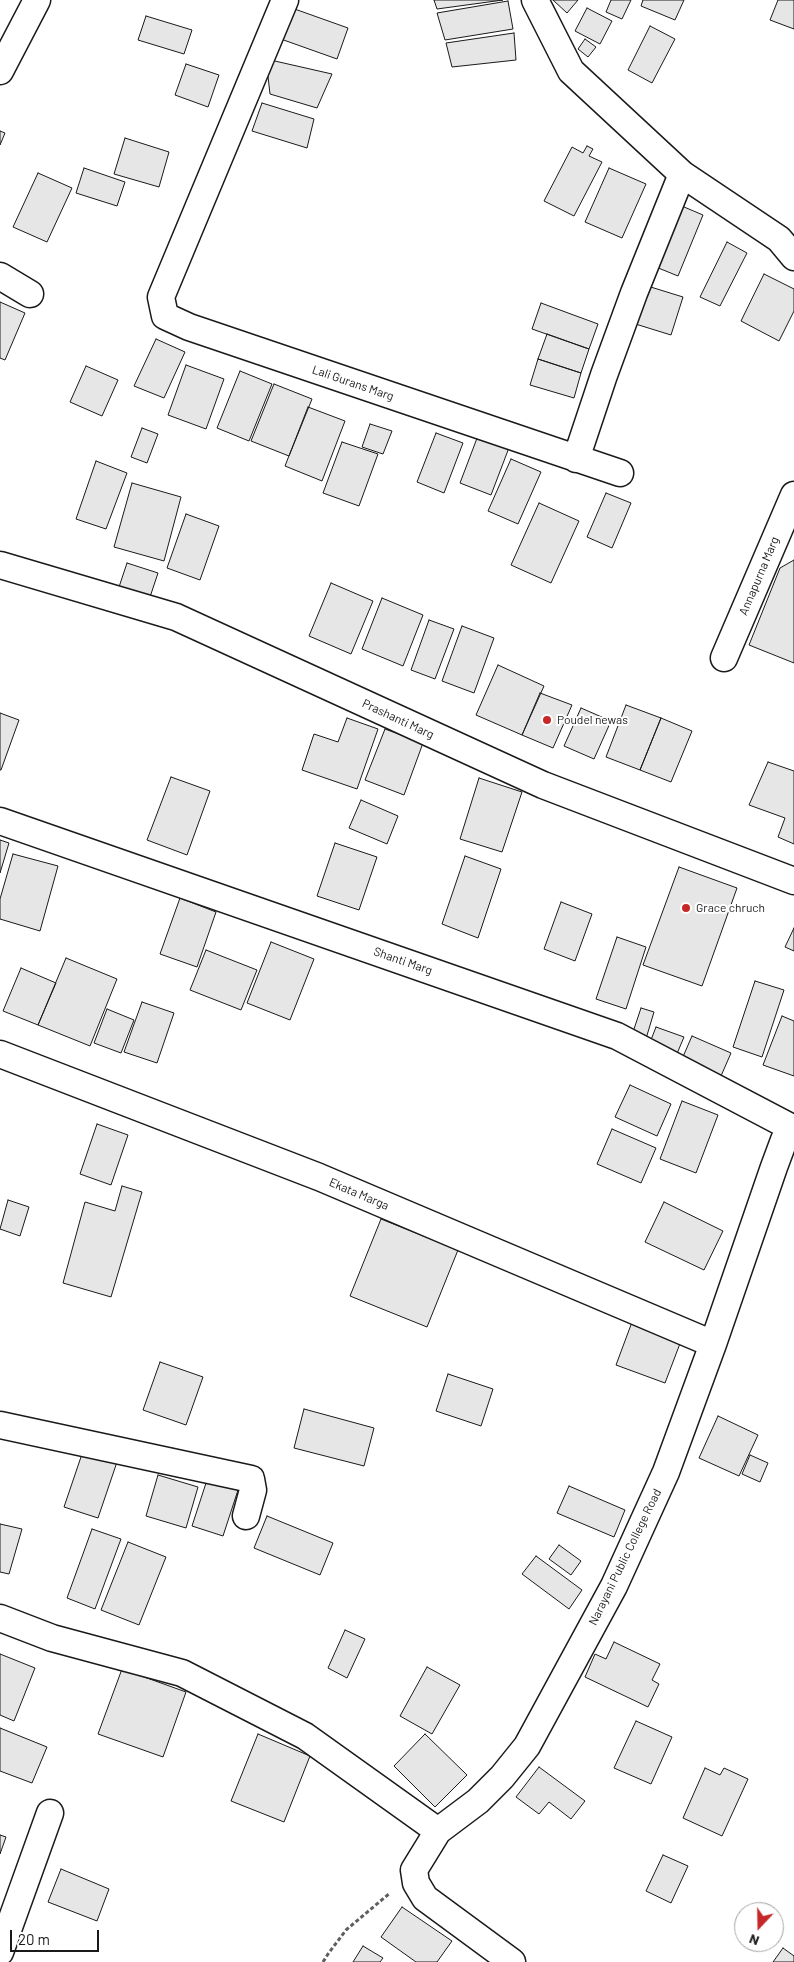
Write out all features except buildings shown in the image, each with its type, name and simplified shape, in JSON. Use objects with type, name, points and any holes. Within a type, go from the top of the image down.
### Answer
[{"type":"street","points":[[0,70],[37,0]]},
{"type":"street","name":"Lali Gurans Marg","points":[[286,0],[162,297],[166,316],[189,327],[576,459]]},
{"type":"street","points":[[536,0],[571,71],[682,174],[779,239],[794,257]]},
{"type":"street","points":[[620,473],[576,459],[634,293],[682,174]]},
{"type":"street","points":[[0,276],[30,294]]},
{"type":"street","name":"Annapurna Marg","points":[[724,658],[794,495]]},
{"type":"street","name":"Prashanti Marg","points":[[0,565],[176,617],[543,785],[794,881]]},
{"type":"street","name":"Shanti Marg","points":[[0,821],[617,1036],[793,1129]]},
{"type":"street","name":"Ekata Marga","points":[[0,1054],[319,1177],[713,1344]]},
{"type":"street","name":"Narayani Public College Road","points":[[414,1870],[438,1831],[478,1801],[502,1777],[527,1746],[614,1586],[666,1472],[713,1344],[774,1167],[784,1140],[793,1129]]},
{"type":"street","points":[[0,1426],[251,1479],[253,1490],[246,1516]]},
{"type":"street","points":[[0,1618],[52,1638],[182,1673],[305,1736],[438,1831]]},
{"type":"street","points":[[0,1952],[50,1813]]},
{"type":"street","points":[[414,1870],[416,1882],[425,1898],[512,1962]]},
{"type":"path","points":[[323,1962],[346,1930],[414,1870]]},
{"type":"place","name":"Poudel newas","points":[[547,720]]},
{"type":"place","name":"Grace chruch","points":[[686,908]]}]
